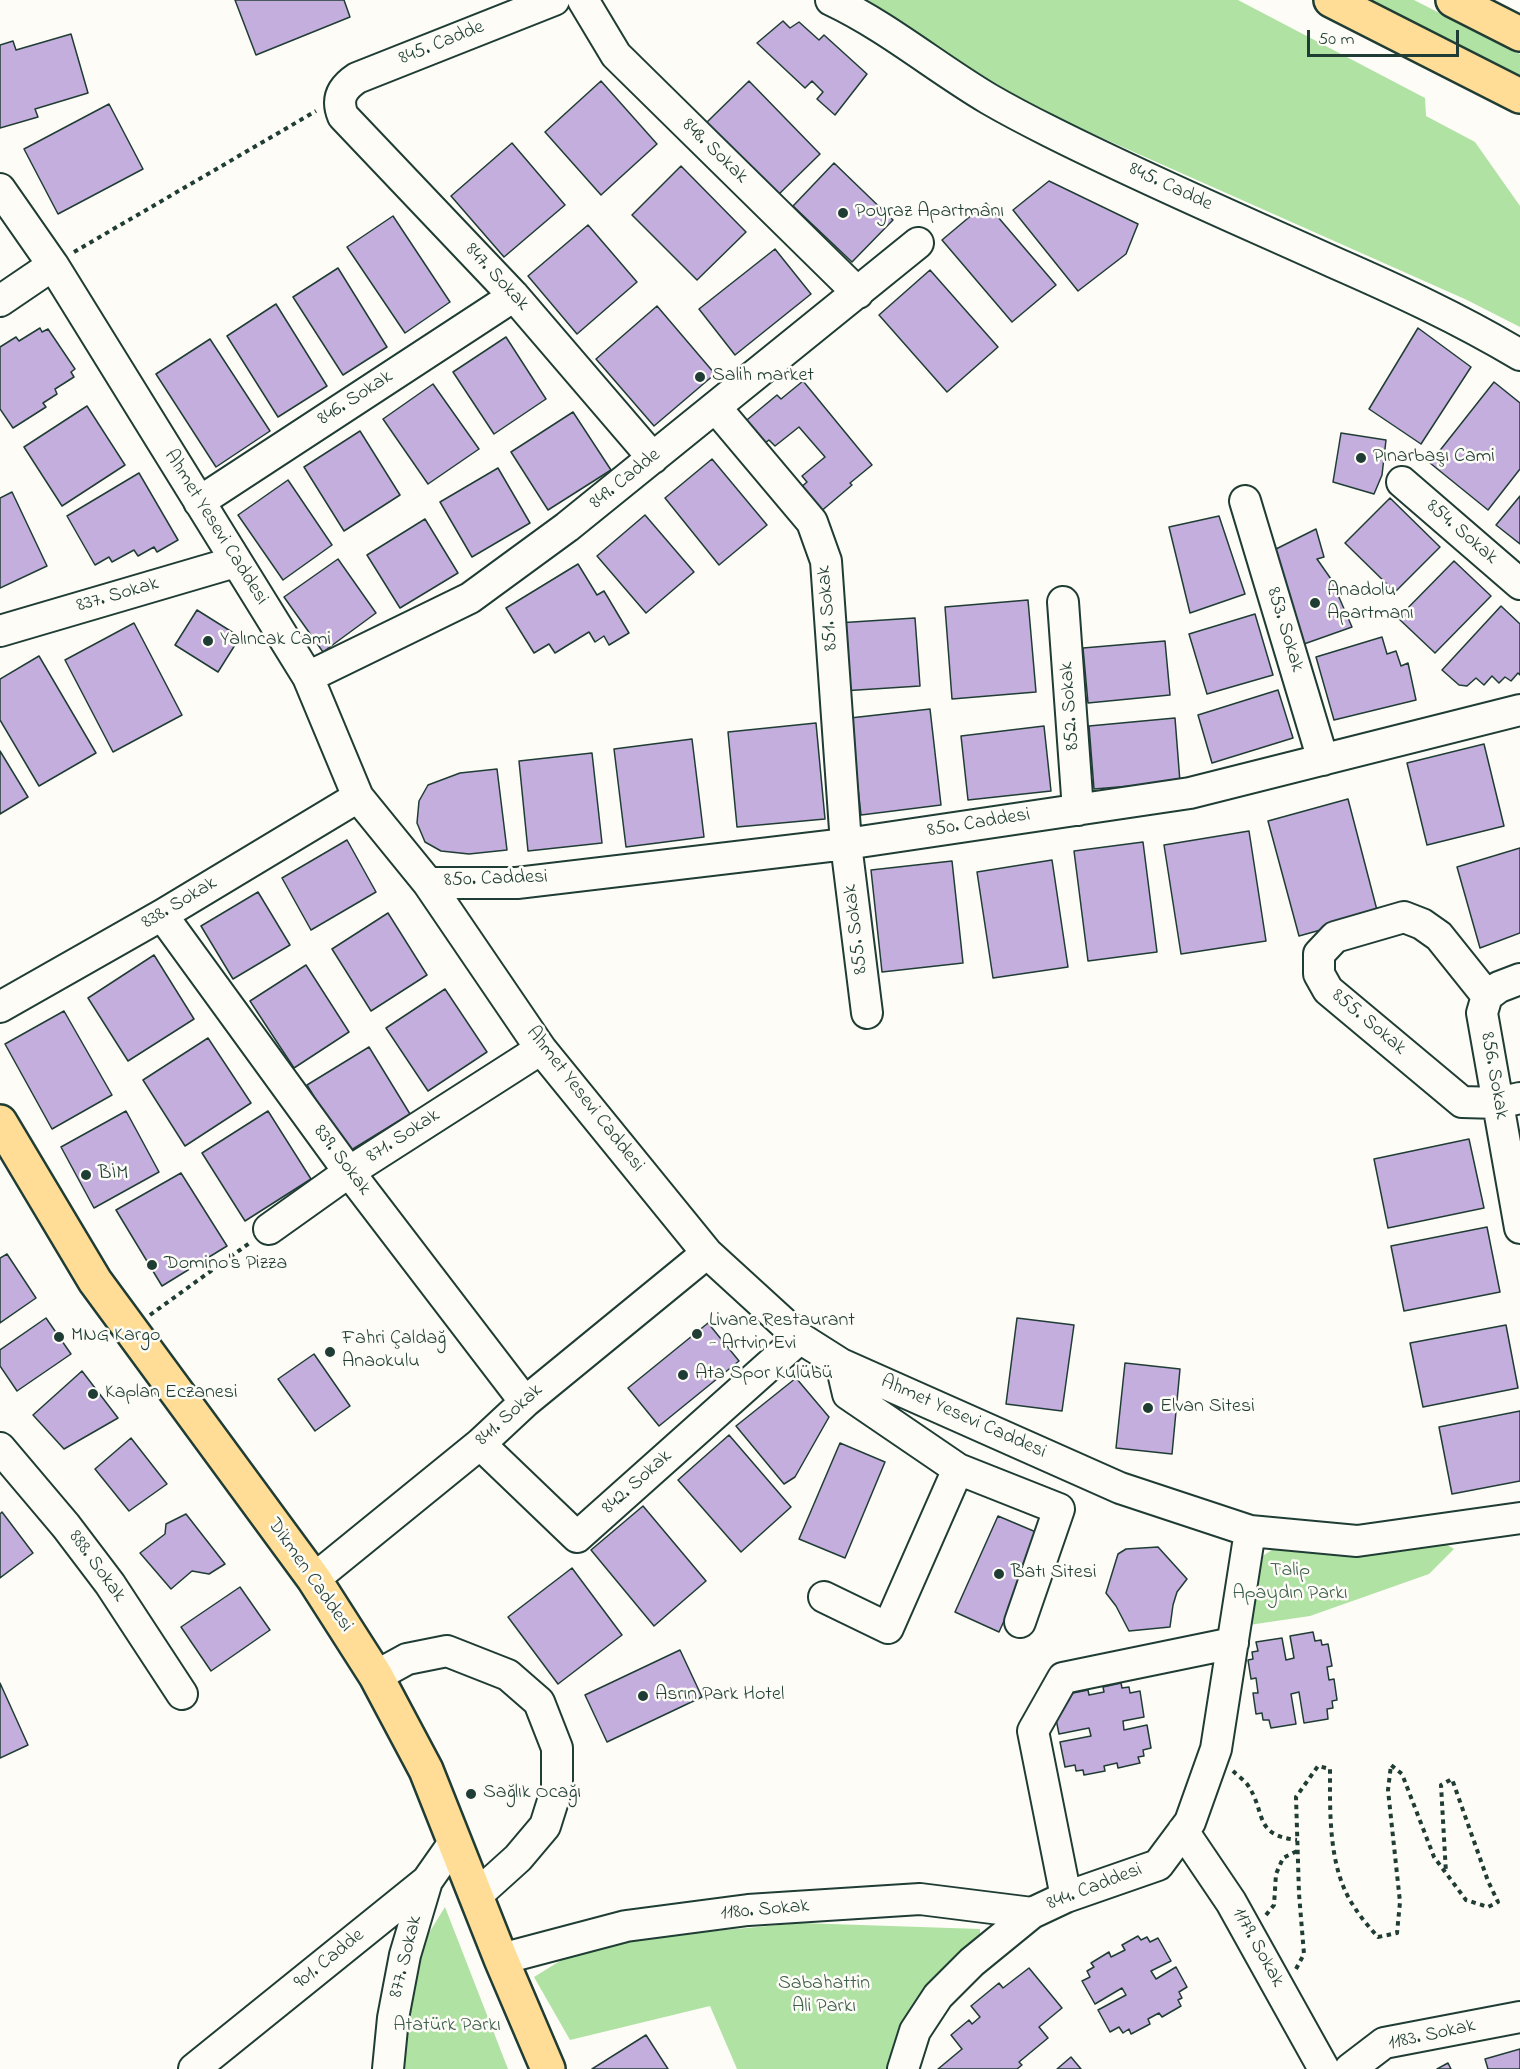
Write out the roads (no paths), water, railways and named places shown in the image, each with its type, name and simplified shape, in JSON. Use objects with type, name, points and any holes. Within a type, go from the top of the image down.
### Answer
[{"type":"main road","points":[[1331,0],[1520,96]]},
{"type":"main road","points":[[1453,0],[1520,34]]},
{"type":"main road","name":"Dikmen Caddesi","points":[[0,1122],[95,1281],[314,1580],[376,1676],[426,1770],[501,1959],[548,2069]]},
{"type":"street","name":"845. Cadde","points":[[339,100],[342,91],[357,78],[554,0]]},
{"type":"street","name":"848. Sokak","points":[[583,0],[616,55],[858,293]]},
{"type":"street","name":"845. Cadde","points":[[831,0],[911,46],[988,99],[1048,130],[1127,169],[1413,298],[1520,355]]},
{"type":"street","name":"847. Sokak","points":[[339,100],[343,116],[514,296],[653,459]]},
{"type":"street","name":"Ahmet Yesevi Caddesi","points":[[0,189],[53,265],[308,677],[358,797],[428,883],[541,1049],[707,1253],[800,1338],[841,1364],[1120,1488],[1250,1531],[1357,1541],[1520,1518]]},
{"type":"street","name":"849. Cadde","points":[[308,677],[470,598],[567,527],[653,459],[918,243]]},
{"type":"street","points":[[0,301],[53,265]]},
{"type":"street","name":"846. Sokak","points":[[199,502],[514,296]]},
{"type":"street","name":"851. Sokak","points":[[716,408],[812,522],[826,561],[846,844]]},
{"type":"street","name":"854. Sokak","points":[[1402,482],[1520,584]]},
{"type":"street","name":"853. Sokak","points":[[1245,501],[1323,760]]},
{"type":"street","name":"837. Sokak","points":[[0,631],[235,562]]},
{"type":"street","name":"852. Sokak","points":[[1063,602],[1078,810]]},
{"type":"street","name":"850. Caddesi","points":[[428,883],[517,882],[846,844],[1078,810],[1190,792],[1520,710]]},
{"type":"street","name":"838. Sokak","points":[[0,1007],[162,915],[358,797]]},
{"type":"street","name":"855. Sokak","points":[[846,844],[867,1013]]},
{"type":"street","name":"839. Sokak","points":[[162,915],[349,1172],[525,1402]]},
{"type":"street","name":"855. Sokak","points":[[1487,996],[1439,936],[1422,924],[1404,917],[1335,937],[1319,954],[1319,974],[1328,990],[1462,1102],[1509,1101]]},
{"type":"street","points":[[1487,996],[1499,987],[1520,979]]},
{"type":"street","name":"856. Sokak","points":[[1487,996],[1482,1013],[1509,1101],[1520,1228]]},
{"type":"street","name":"871. Sokak","points":[[268,1229],[349,1172],[541,1049]]},
{"type":"street","name":"841. Sokak","points":[[314,1580],[480,1444],[525,1402],[707,1253]]},
{"type":"street","name":"842. Sokak","points":[[480,1444],[577,1537],[800,1338]]},
{"type":"street","points":[[841,1364],[848,1394],[958,1469],[1059,1509],[1020,1622]]},
{"type":"street","name":"888. Sokak","points":[[0,1448],[66,1526],[110,1584],[182,1694]]},
{"type":"street","points":[[824,1597],[888,1628],[958,1469]]},
{"type":"street","name":"844. Caddesi","points":[[903,2069],[915,2031],[938,1996],[972,1962],[1032,1913],[1066,1897],[1158,1864],[1190,1822],[1216,1749],[1250,1531]]},
{"type":"street","points":[[1066,1897],[1033,1731],[1063,1678],[1233,1643]]},
{"type":"street","points":[[376,1676],[407,1659],[447,1651],[508,1675],[539,1702],[557,1748],[557,1788],[545,1826],[518,1858],[477,1895]]},
{"type":"street","name":"1179. Sokak","points":[[1183,1831],[1231,1902],[1324,2069]]},
{"type":"street","name":"901. Cadde","points":[[194,2069],[427,1881],[455,1841]]},
{"type":"street","name":"877. Sokak","points":[[388,2069],[393,2018],[405,1955],[427,1881]]},
{"type":"street","name":"1180. Sokak","points":[[501,1959],[626,1926],[748,1910],[920,1899],[1032,1913]]},
{"type":"street","name":"1183. Sokak","points":[[1350,2069],[1384,2043],[1520,2017]]},
{"type":"place","name":"Poyraz Apartmanı","points":[[843,213]]},
{"type":"place","name":"Salih market","points":[[700,377]]},
{"type":"place","name":"Pınarbaşı Cami","points":[[1361,458]]},
{"type":"place","name":"Anadolu Apartmanı","points":[[1315,603]]},
{"type":"place","name":"Yalıncak Cami","points":[[208,641]]},
{"type":"place","name":"BİM","points":[[86,1175]]},
{"type":"place","name":"Domino's Pizza","points":[[152,1265]]},
{"type":"place","name":"Livane Restaurant - Artvin Evi","points":[[697,1334]]},
{"type":"place","name":"MNG Kargo","points":[[59,1337]]},
{"type":"place","name":"Fahri Çaldağ Anaokulu","points":[[330,1352]]},
{"type":"place","name":"Ata Spor Kulübü","points":[[683,1375]]},
{"type":"place","name":"Kaplan Eczanesi","points":[[93,1394]]},
{"type":"place","name":"Elvan Sitesi","points":[[1148,1408]]},
{"type":"place","name":"Batı Sitesi","points":[[999,1574]]},
{"type":"place","name":"Asrın Park Hotel","points":[[643,1696]]},
{"type":"place","name":"Sağlık Ocağı","points":[[471,1794]]},
{"type":"park label","name":"Talip Apaydın Parkı","points":[[1290,1584]]},
{"type":"park label","name":"Sabahattin Ali Parkı","points":[[824,1996]]},
{"type":"park label","name":"Atatürk Parkı","points":[[447,2027]]}]
